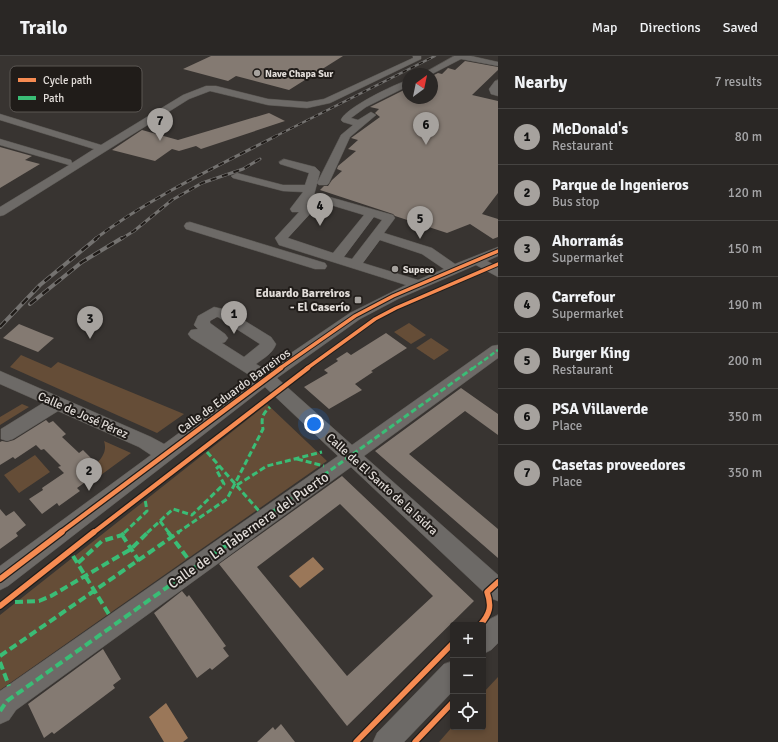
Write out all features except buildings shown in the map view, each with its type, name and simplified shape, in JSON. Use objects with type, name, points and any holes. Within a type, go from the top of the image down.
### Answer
[{"type":"street","points":[[0,212],[186,97],[209,88],[268,102],[307,105],[327,101],[417,59],[418,56]]},
{"type":"street","points":[[438,68],[457,58],[475,59],[498,64]]},
{"type":"street","points":[[498,83],[493,89],[494,92],[498,93]]},
{"type":"street","points":[[360,124],[346,120],[363,105],[402,86]]},
{"type":"street","points":[[323,183],[346,135],[371,115]]},
{"type":"street","points":[[0,117],[103,149]]},
{"type":"street","points":[[0,127],[82,152],[0,202]]},
{"type":"street","points":[[0,142],[67,162]]},
{"type":"street","points":[[262,249],[307,196],[315,172],[311,169],[284,162]]},
{"type":"street","points":[[237,176],[283,188],[308,190]]},
{"type":"street","points":[[355,265],[389,218],[319,198],[281,238],[284,242],[355,265],[412,288]]},
{"type":"street","points":[[336,259],[371,213]]},
{"type":"street","points":[[190,226],[262,249],[412,288]]},
{"type":"street","points":[[377,235],[427,252],[454,270]]},
{"type":"street","name":"Calle de Eduardo Barreiros","points":[[0,579],[266,378],[355,316],[412,288],[498,251]]},
{"type":"street","points":[[476,260],[498,274]]},
{"type":"street","name":"Calle de El Santo de la Isidra","points":[[196,334],[266,378],[498,590]]},
{"type":"street","name":"Calle de La Tabernera del Puerto","points":[[0,711],[7,701],[352,456],[370,440],[498,350]]},
{"type":"street","name":"Calle de José Pérez","points":[[0,378],[145,442],[164,454]]},
{"type":"street","points":[[3,432],[54,402]]},
{"type":"street","points":[[486,639],[498,627]]},
{"type":"street","points":[[386,742],[450,676]]},
{"type":"shaded area","points":[[409,323],[426,335],[411,344],[394,332]]},
{"type":"shaded area","points":[[431,338],[449,350],[434,360],[416,348]]},
{"type":"shaded area","points":[[21,355],[51,368],[58,362],[184,414],[157,433],[10,367]]},
{"type":"shaded area","points":[[22,404],[29,407],[0,425],[0,417]]},
{"type":"shaded area","points":[[267,404],[327,461],[0,690],[0,615]]},
{"type":"shaded area","points":[[104,441],[131,453],[101,475],[94,468],[104,453]]},
{"type":"shaded area","points":[[35,455],[50,472],[19,493],[4,475]]},
{"type":"shaded area","points":[[313,557],[324,569],[300,588],[289,576]]},
{"type":"shaded area","points":[[498,677],[498,742],[439,742],[450,729],[486,730],[486,690]]},
{"type":"shaded area","points":[[166,703],[188,738],[183,742],[164,742],[149,717]]},
{"type":"railway","points":[[274,137],[435,56]]},
{"type":"railway","points":[[95,239],[161,196],[276,136]]},
{"type":"railway","points":[[121,239],[134,231],[172,200],[202,183],[243,169],[260,159]]},
{"type":"railway","points":[[0,327],[40,285],[97,238]]},
{"type":"railway","points":[[30,304],[82,262],[122,238]]},
{"type":"marked path","points":[[0,711],[7,701],[352,456],[370,441],[498,350]]},
{"type":"marked path","points":[[0,656],[227,499],[263,429],[263,414],[270,407]]},
{"type":"marked path","points":[[207,452],[259,511]]},
{"type":"marked path","points":[[237,485],[267,466],[322,452]]},
{"type":"marked path","points":[[297,459],[324,466]]},
{"type":"marked path","points":[[15,602],[39,601],[51,596],[112,561],[131,549],[173,509],[192,515],[224,484],[216,469],[219,466]]},
{"type":"marked path","points":[[78,563],[102,541],[122,535],[139,520],[147,511],[145,499]]},
{"type":"marked path","points":[[160,521],[189,560]]},
{"type":"marked path","points":[[122,535],[139,561]]},
{"type":"marked path","points":[[73,556],[110,616]]},
{"type":"marked path","points":[[0,662],[9,686]]},
{"type":"cycle path","points":[[0,579],[266,378],[355,316],[393,296],[498,251]]},
{"type":"cycle path","points":[[0,606],[278,389],[375,319],[396,308],[498,264]]},
{"type":"cycle path","points":[[483,622],[489,614],[491,606],[487,592],[498,582]]},
{"type":"cycle path","points":[[356,742],[450,646]]},
{"type":"cycle path","points":[[415,742],[450,705]]},
{"type":"place","name":"Nave Chapa Sur","points":[[257,73]]},
{"type":"place","name":"Casetas proveedores","points":[[160,141]]},
{"type":"place","name":"PSA Villaverde","points":[[426,145]]},
{"type":"place","name":"Carrefour","points":[[320,226]]},
{"type":"place","name":"Burger King","points":[[420,239]]},
{"type":"place","name":"Supeco","points":[[395,269]]},
{"type":"place","name":"Eduardo Barreiros - El Caserío","points":[[358,300]]},
{"type":"place","name":"McDonald's","points":[[234,334]]},
{"type":"place","name":"Ahorramás","points":[[90,339]]},
{"type":"place","name":"Parque de Ingenieros","points":[[89,491]]}]
